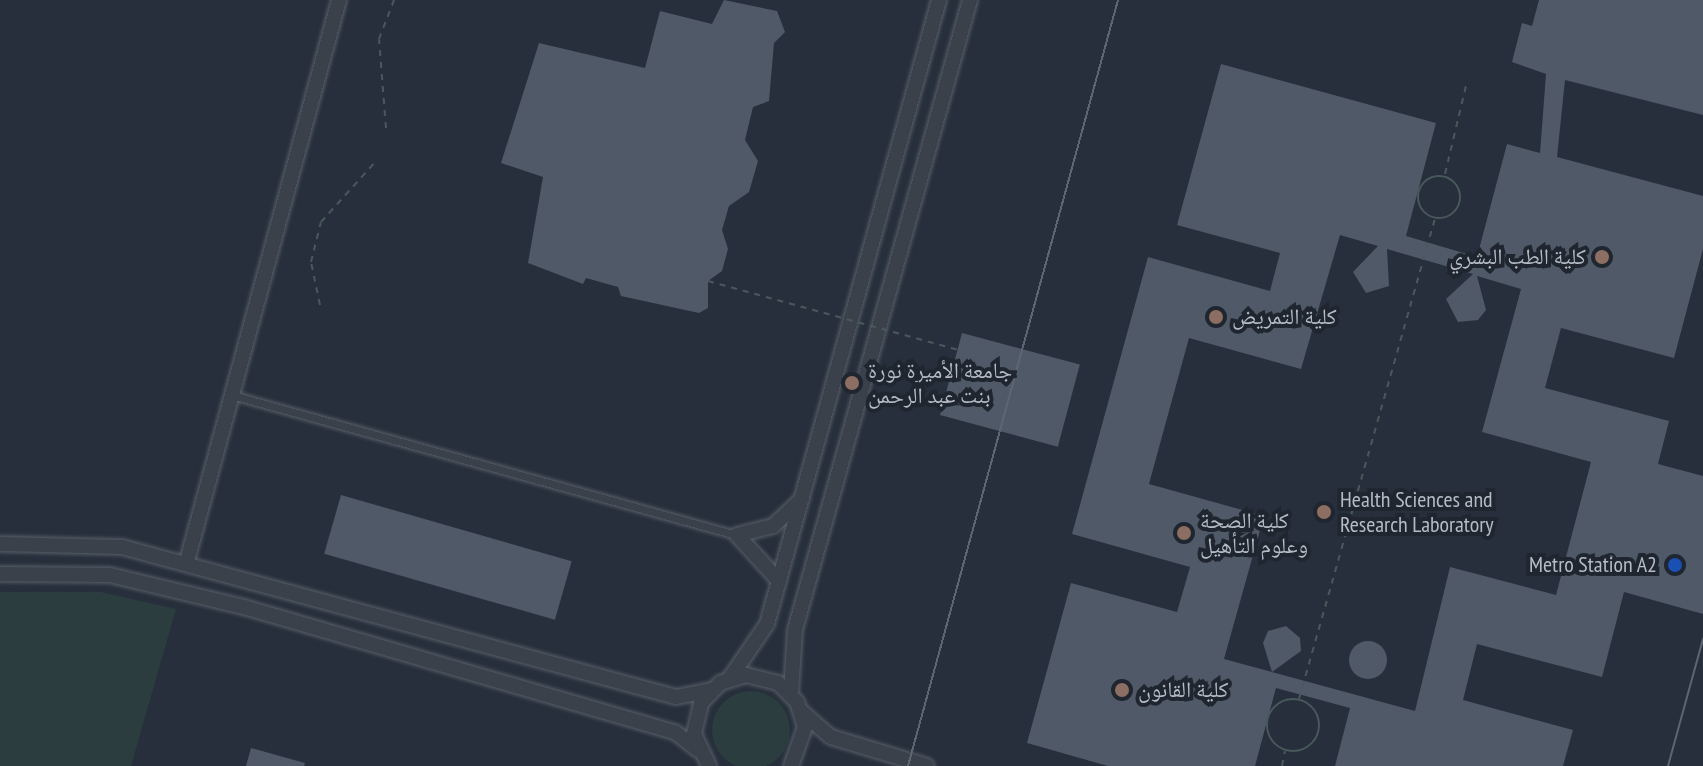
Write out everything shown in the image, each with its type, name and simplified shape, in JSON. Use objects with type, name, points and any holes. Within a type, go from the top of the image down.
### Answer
[{"type":"street","points":[[187,561],[339,0]]},
{"type":"street","points":[[0,544],[62,542],[187,561],[676,697],[711,690],[730,678],[767,624],[939,0]]},
{"type":"street","points":[[791,693],[795,630],[970,0]]},
{"type":"street","points":[[779,581],[737,535],[773,526],[802,499]]},
{"type":"street","points":[[0,574],[110,575],[247,608],[675,732],[704,761]]},
{"type":"street","points":[[730,678],[762,676],[791,693],[802,712],[831,737],[927,766]]},
{"type":"street","points":[[704,761],[695,718],[711,690]]},
{"type":"street","points":[[791,766],[803,744],[802,712]]},
{"type":"lane","points":[[230,394],[737,535]]},
{"type":"path","points":[[386,128],[379,39],[394,0]]},
{"type":"path","points":[[1444,176],[1426,179],[1418,191],[1419,205],[1435,218],[1449,216],[1460,199],[1444,176],[1467,82]]},
{"type":"path","points":[[320,305],[311,262],[321,222],[377,160]]},
{"type":"path","points":[[1299,699],[1435,218]]},
{"type":"path","points":[[708,281],[958,350]]},
{"type":"path","points":[[1299,699],[1318,715],[1318,732],[1302,749],[1285,750],[1271,739],[1267,722],[1282,701],[1299,699]]},
{"type":"path","points":[[1282,766],[1285,750]]},
{"type":"shaded area","points":[[0,592],[101,592],[176,609],[131,766],[0,766]]},
{"type":"shaded area","points":[[751,691],[766,694],[783,708],[790,730],[787,745],[773,762],[751,769],[736,766],[719,752],[712,730],[715,715],[729,698]]},
{"type":"building","points":[[724,0],[777,11],[785,32],[774,43],[769,101],[753,107],[745,140],[758,161],[749,192],[729,206],[722,230],[728,249],[722,271],[708,281],[708,308],[699,313],[621,296],[618,287],[586,278],[583,284],[528,263],[543,177],[501,163],[539,43],[645,68],[660,11],[712,24]]},
{"type":"building","points":[[1539,0],[1703,0],[1703,115],[1565,80],[1557,157],[1703,196],[1703,249],[1674,358],[1561,328],[1545,388],[1669,421],[1658,464],[1703,476],[1703,614],[1624,592],[1602,677],[1477,644],[1463,700],[1573,730],[1563,766],[1335,766],[1350,708],[1276,688],[1255,766],[1108,766],[1027,743],[1071,583],[1177,612],[1190,567],[1072,534],[1148,257],[1270,291],[1280,253],[1177,225],[1221,64],[1436,123],[1406,236],[1477,257],[1507,144],[1540,153],[1546,74],[1512,62],[1522,23],[1532,26]],"holes":[[[1340,235],[1378,246],[1353,272],[1366,293],[1389,286],[1387,249],[1473,274],[1446,299],[1458,322],[1478,320],[1486,310],[1477,276],[1521,289],[1482,432],[1591,462],[1556,595],[1450,567],[1415,711],[1224,659],[1264,516],[1149,484],[1189,338],[1301,369]]]},
{"type":"building","points":[[962,333],[1080,365],[1058,447],[940,415]]},
{"type":"building","points":[[341,495],[572,561],[555,620],[324,554]]},
{"type":"building","points":[[1286,626],[1300,638],[1301,651],[1272,672],[1263,643],[1268,631]]},
{"type":"building","points":[[1368,641],[1382,646],[1387,660],[1382,674],[1368,679],[1354,674],[1349,660],[1354,646]]},
{"type":"building","points":[[251,748],[305,763],[304,766],[246,766]]},
{"type":"tram line","points":[[908,766],[1118,0]]},
{"type":"tram line","points":[[1668,766],[1703,639]]},
{"type":"place","name":"كلية الطب البشري","points":[[1602,257]]},
{"type":"place","name":"كلية التمريض","points":[[1216,317]]},
{"type":"place","name":"جامعة الأميرة نورة بنت عبد الرحمن","points":[[852,383]]},
{"type":"place","name":"Health Sciences and Research Laboratory","points":[[1324,512]]},
{"type":"place","name":"كلية الصحة وعلوم التأهيل","points":[[1184,533]]},
{"type":"place","name":"Metro Station A2","points":[[1675,565]]},
{"type":"place","name":"كلية القانون","points":[[1122,690]]}]
